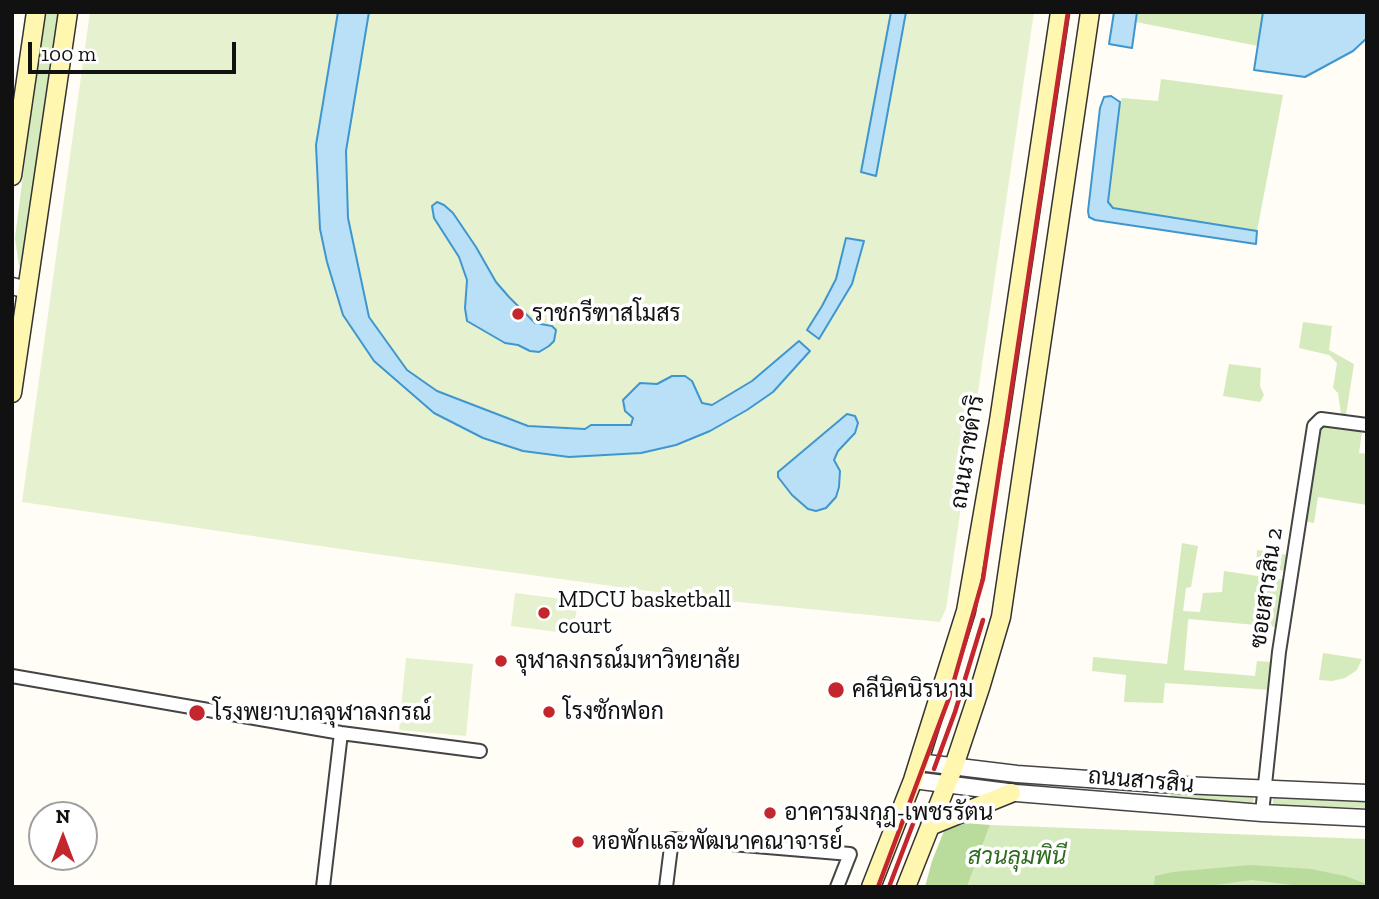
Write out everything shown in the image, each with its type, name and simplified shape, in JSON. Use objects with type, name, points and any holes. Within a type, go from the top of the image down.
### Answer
[{"type":"main road","points":[[12,176],[36,12]]},
{"type":"main road","points":[[12,393],[20,288],[68,12]]},
{"type":"main road","name":"ถนนราชดำริ","points":[[871,887],[913,780],[966,611],[1060,12]]},
{"type":"main road","points":[[906,887],[954,766],[981,688],[1001,617],[1090,12]]},
{"type":"main road","points":[[1055,48],[1084,53]]},
{"type":"main road","points":[[1012,331],[1042,336]]},
{"type":"main road","points":[[930,826],[1011,793]]},
{"type":"street","name":"ซอยสารสิน 2","points":[[1262,813],[1281,639],[1314,426],[1321,419],[1367,425]]},
{"type":"street","points":[[12,676],[341,733],[480,751]]},
{"type":"street","points":[[323,887],[341,733]]},
{"type":"street","name":"ถนนสารสิน","points":[[918,762],[1017,774],[1159,784],[1367,793]]},
{"type":"street","name":"ถนนสารสิน","points":[[913,780],[1011,793],[1262,813],[1367,818]]},
{"type":"street","points":[[1131,782],[1141,790],[1140,799],[1134,803]]},
{"type":"street","points":[[1159,784],[1151,795],[1159,805]]},
{"type":"street","points":[[666,887],[671,839],[850,854],[837,887]]},
{"type":"green space","points":[[44,12],[59,12],[59,15],[22,266],[19,266],[15,238]]},
{"type":"green space","name":"ราชกรีฑาสโมสร","points":[[90,12],[1034,12],[946,609],[940,622],[708,599],[22,502]]},
{"type":"green space","points":[[1137,12],[1263,12],[1258,46],[1136,22]]},
{"type":"green space","points":[[1161,79],[1283,95],[1257,231],[1113,208],[1108,202],[1120,102],[1122,98],[1158,101]]},
{"type":"green space","points":[[1303,322],[1332,326],[1329,350],[1354,364],[1346,415],[1341,414],[1338,393],[1333,388],[1337,363],[1329,355],[1299,348]]},
{"type":"green space","points":[[1229,364],[1261,368],[1260,386],[1264,395],[1260,402],[1223,396]]},
{"type":"green space","points":[[1321,426],[1362,431],[1359,453],[1367,454],[1367,505],[1318,497],[1314,523],[1303,521],[1310,475],[1315,472],[1311,466],[1317,431]]},
{"type":"green space","points":[[1182,543],[1198,546],[1191,587],[1186,588],[1183,611],[1200,612],[1203,593],[1222,592],[1224,571],[1285,580],[1278,627],[1188,621],[1184,670],[1255,676],[1257,661],[1273,662],[1271,690],[1165,683],[1163,703],[1124,702],[1126,675],[1092,671],[1093,657],[1167,664]]},
{"type":"green space","points":[[1257,550],[1288,555],[1286,571],[1256,566]]},
{"type":"green space","name":"MDCU basketball court","points":[[515,593],[578,601],[573,634],[511,626]]},
{"type":"green space","points":[[1323,653],[1362,659],[1357,670],[1345,678],[1319,680]]},
{"type":"green space","points":[[406,658],[473,664],[466,736],[399,730]]},
{"type":"green space","points":[[1170,791],[1253,796],[1254,800],[1250,806],[1174,801],[1170,797]]},
{"type":"green space","points":[[1273,796],[1367,799],[1367,808],[1273,805]]},
{"type":"green space","points":[[966,823],[990,825],[967,887],[925,887],[944,831]]},
{"type":"green space","name":"สวนลุมพินี","points":[[990,825],[1367,839],[1367,887],[967,887]]},
{"type":"green space","points":[[1250,865],[1311,869],[1345,876],[1367,884],[1367,887],[1310,887],[1252,880],[1201,887],[1154,887],[1155,876]]},
{"type":"water","points":[[338,12],[369,12],[346,151],[348,218],[369,317],[407,370],[437,391],[528,426],[585,429],[591,425],[631,425],[633,418],[625,411],[623,400],[640,383],[657,384],[672,376],[685,376],[692,381],[702,403],[712,405],[752,381],[799,341],[810,351],[773,392],[747,410],[710,431],[676,445],[641,453],[569,457],[523,451],[483,438],[434,413],[374,361],[343,315],[327,262],[320,229],[316,145]]},
{"type":"water","points":[[891,12],[906,12],[876,176],[861,172]]},
{"type":"water","points":[[1114,12],[1137,12],[1132,48],[1109,44]]},
{"type":"water","points":[[1263,12],[1367,12],[1367,38],[1353,51],[1305,77],[1254,70]]},
{"type":"water","points":[[1111,96],[1120,102],[1108,202],[1113,208],[1257,231],[1256,244],[1089,217],[1100,108],[1104,97]]},
{"type":"water","points":[[437,202],[453,213],[496,282],[509,297],[535,323],[552,326],[556,330],[554,341],[549,346],[539,352],[530,351],[505,343],[467,321],[467,280],[459,257],[434,218],[432,206]]},
{"type":"water","points":[[846,238],[864,241],[852,284],[819,339],[807,330],[836,279]]},
{"type":"water","points":[[847,414],[855,416],[858,423],[855,433],[838,451],[834,460],[840,471],[836,497],[826,508],[816,511],[808,509],[792,495],[778,477],[778,472]]},
{"type":"railway","points":[[878,887],[949,698],[983,579],[1068,12]]},
{"type":"railway","points":[[934,769],[955,712],[983,620]]},
{"type":"railway","points":[[889,887],[919,808]]},
{"type":"place","name":"ราชกรีฑาสโมสร","points":[[518,314]]},
{"type":"place","name":"MDCU basketball court","points":[[544,613]]},
{"type":"place","name":"จุฬาลงกรณ์มหาวิทยาลัย","points":[[501,661]]},
{"type":"place","name":"คลีนิคนิรนาม","points":[[836,690]]},
{"type":"place","name":"โรงซักฟอก","points":[[549,712]]},
{"type":"place","name":"โรงพยาบาลจุฬาลงกรณ์","points":[[197,713]]},
{"type":"place","name":"อาคารมงกุฎ-เพชรรัตน","points":[[770,813]]},
{"type":"place","name":"หอพักและพัฒนาคณาจารย์","points":[[578,842]]}]
